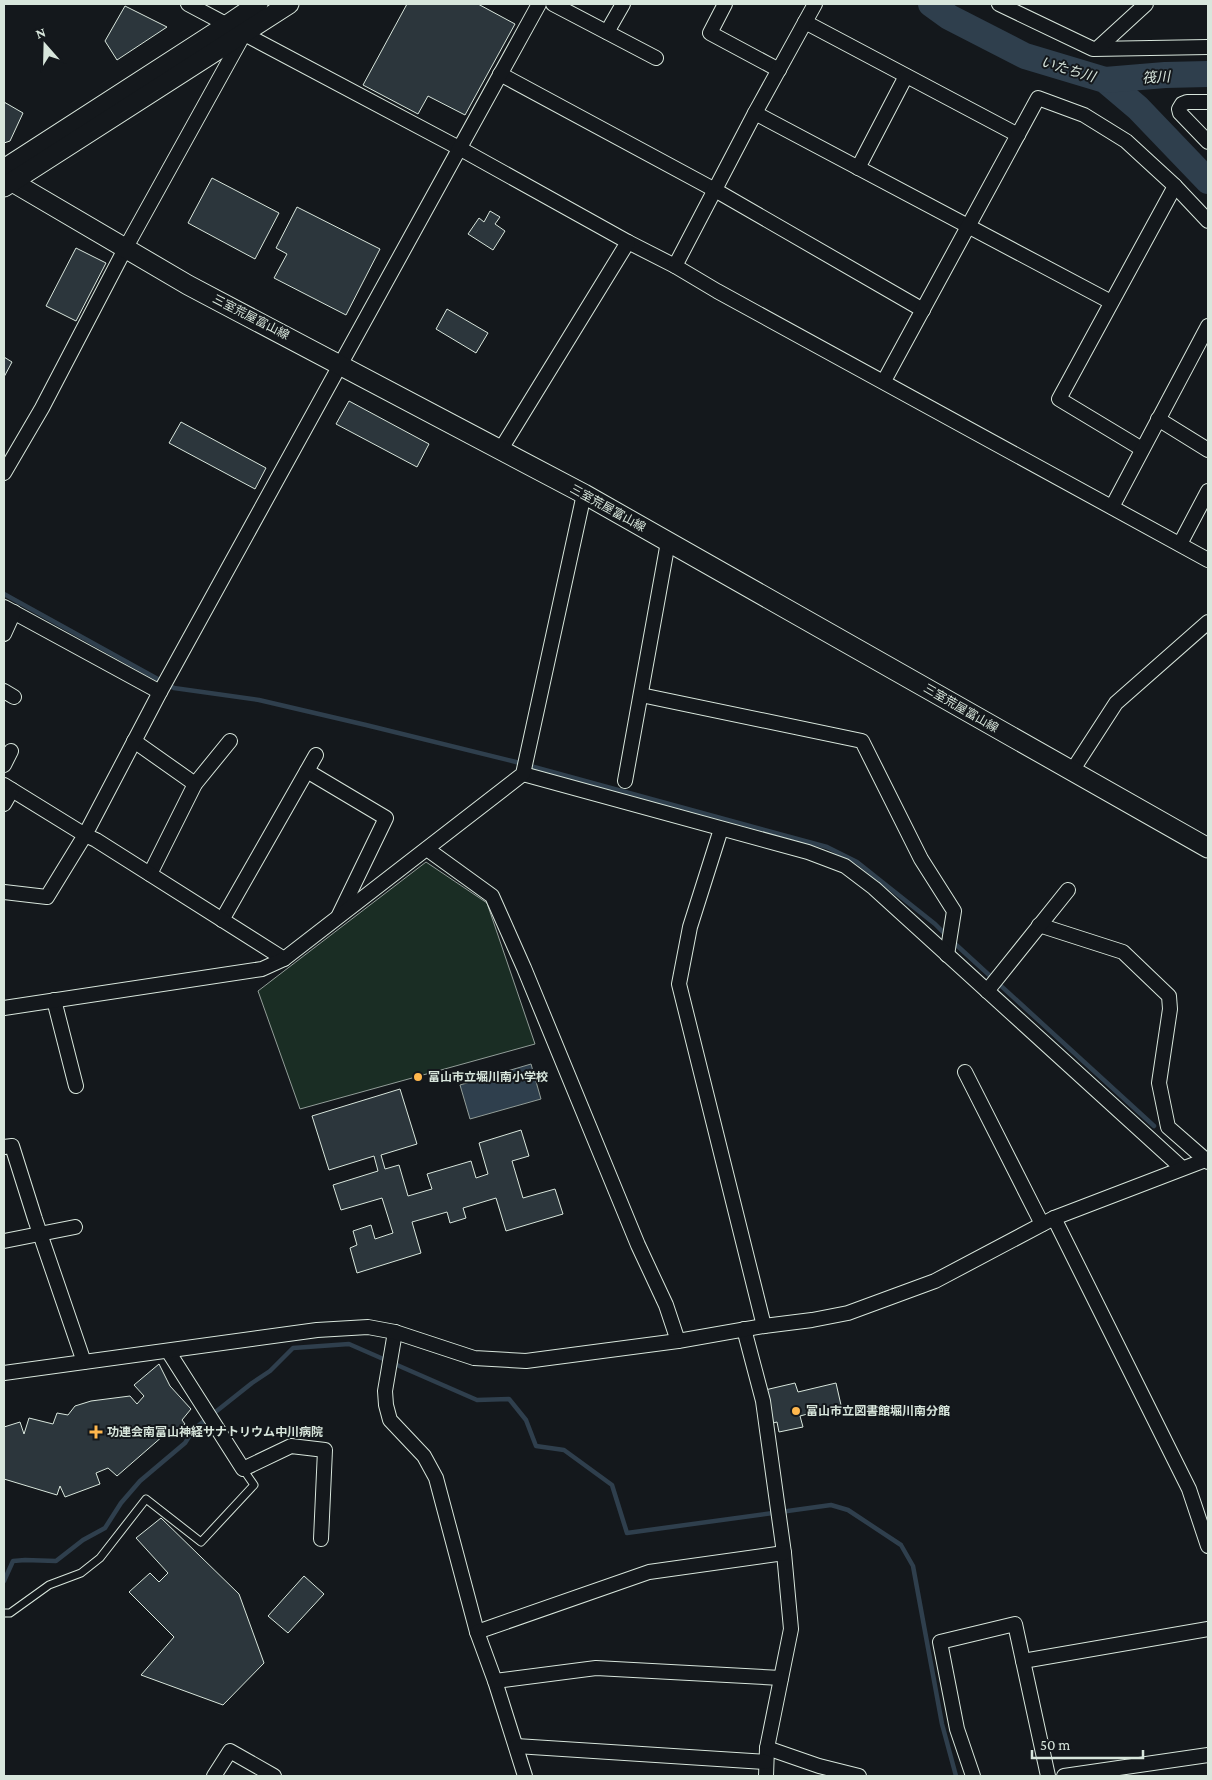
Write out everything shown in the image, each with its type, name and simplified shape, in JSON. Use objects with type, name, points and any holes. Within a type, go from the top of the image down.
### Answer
[{"type":"main road","points":[[235,30],[258,4]]},
{"type":"main road","points":[[6,179],[235,30],[289,4]]},
{"type":"main road","name":"三室荒屋富山線","points":[[6,179],[188,285],[341,364],[584,494],[1208,848]]},
{"type":"street","points":[[188,4],[459,148],[1208,560]]},
{"type":"street","points":[[4,892],[47,897],[85,835],[160,692],[539,4]]},
{"type":"street","points":[[553,4],[656,58]]},
{"type":"street","points":[[607,32],[623,4]]},
{"type":"street","points":[[726,4],[710,33],[779,70]]},
{"type":"street","points":[[675,266],[815,4]]},
{"type":"street","points":[[1098,48],[1146,4]]},
{"type":"street","points":[[1009,6],[1092,48],[1208,47]]},
{"type":"street","points":[[805,22],[1018,136]]},
{"type":"street","points":[[4,473],[42,408],[125,249],[235,30]]},
{"type":"street","points":[[500,74],[716,190],[924,310]]},
{"type":"street","points":[[858,168],[906,76]]},
{"type":"street","points":[[884,381],[969,228],[1038,98],[1084,115],[1126,141],[1175,186],[1208,221]]},
{"type":"street","points":[[1208,102],[1188,102],[1182,104],[1179,109],[1180,113],[1208,142]]},
{"type":"street","points":[[756,113],[1111,302]]},
{"type":"street","points":[[1142,448],[1059,399],[1175,186]]},
{"type":"street","points":[[501,449],[628,242]]},
{"type":"street","points":[[1112,507],[1208,326]]},
{"type":"street","points":[[1158,419],[1208,450]]},
{"type":"street","points":[[1180,544],[1208,491]]},
{"type":"street","points":[[4,1008],[140,988],[199,977],[262,969],[284,959],[523,774],[584,494]]},
{"type":"street","points":[[625,781],[668,542]]},
{"type":"street","points":[[4,634],[9,610],[160,692]]},
{"type":"street","points":[[1072,770],[1116,704],[1208,624]]},
{"type":"street","points":[[641,696],[862,741],[922,859],[954,911],[947,955]]},
{"type":"street","points":[[134,741],[195,784]]},
{"type":"street","points":[[150,874],[195,784],[230,741]]},
{"type":"street","points":[[4,765],[11,751]]},
{"type":"street","points":[[222,920],[316,755]]},
{"type":"street","points":[[307,771],[386,818],[338,917]]},
{"type":"street","points":[[523,774],[808,852],[846,866],[874,888],[1182,1168]]},
{"type":"street","points":[[4,804],[8,787],[284,959]]},
{"type":"street","points":[[721,829],[690,927],[679,984],[764,1326]]},
{"type":"street","points":[[427,848],[492,896],[524,968],[638,1245],[666,1305],[678,1341]]},
{"type":"street","points":[[987,991],[1068,890]]},
{"type":"street","points":[[1040,925],[1123,952],[1169,996],[1170,1009],[1159,1083],[1168,1127],[1207,1160]]},
{"type":"street","points":[[54,1000],[76,1086]]},
{"type":"street","points":[[965,1072],[1048,1221],[1205,1519],[1208,1546]]},
{"type":"street","points":[[4,1147],[12,1146],[84,1362]]},
{"type":"street","points":[[4,1373],[317,1330],[368,1328],[395,1332],[474,1358],[526,1361],[678,1341],[744,1329],[812,1320],[848,1313],[926,1284],[1048,1221],[1207,1160]]},
{"type":"street","points":[[4,1242],[75,1227]]},
{"type":"street","points":[[744,1329],[763,1401],[784,1553],[791,1629],[766,1762]]},
{"type":"street","points":[[395,1332],[385,1391],[390,1420],[424,1456],[436,1478],[477,1632],[495,1681],[525,1776]]},
{"type":"street","points":[[168,1351],[243,1469],[291,1446],[325,1450],[321,1539]]},
{"type":"street","points":[[477,1632],[649,1572],[784,1553]]},
{"type":"street","points":[[973,1776],[957,1729],[940,1642],[1015,1624],[1048,1776]]},
{"type":"street","points":[[1023,1661],[1208,1629]]},
{"type":"street","points":[[495,1681],[596,1668],[781,1678]]},
{"type":"street","points":[[516,1746],[819,1766],[859,1776]]},
{"type":"street","points":[[214,1776],[230,1751],[274,1776]]},
{"type":"street","points":[[1064,1776],[1208,1755]]},
{"type":"lane","points":[[4,1613],[10,1613],[49,1585],[81,1574],[100,1558],[146,1499],[201,1542],[254,1485],[243,1469]]},
{"type":"green space","points":[[426,862],[487,903],[535,1044],[300,1109],[258,991]]},
{"type":"water","points":[[531,1064],[541,1099],[470,1119],[460,1085]]},
{"type":"building","points":[[407,4],[478,4],[515,24],[465,115],[428,96],[418,114],[363,85]]},
{"type":"building","points":[[125,6],[167,27],[117,60],[105,41]]},
{"type":"building","points":[[4,102],[23,113],[10,141],[4,143]]},
{"type":"building","points":[[212,178],[279,213],[255,259],[188,223]]},
{"type":"building","points":[[297,207],[380,249],[346,315],[274,278],[287,254],[276,248]]},
{"type":"building","points":[[490,211],[500,217],[495,224],[505,231],[493,250],[468,234],[479,218],[484,222]]},
{"type":"building","points":[[76,248],[106,263],[76,321],[46,306]]},
{"type":"building","points":[[447,309],[488,333],[476,353],[436,329]]},
{"type":"building","points":[[4,357],[12,362],[4,377]]},
{"type":"building","points":[[349,401],[429,444],[417,467],[336,424]]},
{"type":"building","points":[[181,422],[266,468],[255,489],[169,443]]},
{"type":"building","points":[[400,1089],[417,1144],[381,1155],[385,1169],[399,1165],[408,1196],[432,1189],[427,1174],[471,1161],[476,1178],[488,1174],[479,1143],[521,1130],[529,1156],[512,1161],[523,1198],[555,1189],[563,1214],[506,1231],[496,1198],[463,1208],[466,1218],[450,1223],[447,1212],[412,1222],[421,1253],[357,1273],[350,1248],[357,1245],[353,1231],[371,1225],[375,1239],[393,1233],[382,1198],[341,1210],[333,1185],[378,1171],[374,1156],[329,1170],[312,1116]]},
{"type":"building","name":"功連会南富山神経サナトリウム中川病院","points":[[159,1364],[170,1386],[191,1409],[182,1420],[185,1424],[175,1431],[171,1429],[117,1476],[108,1468],[96,1473],[100,1484],[65,1497],[60,1486],[57,1495],[4,1479],[4,1427],[20,1422],[24,1434],[29,1418],[53,1424],[57,1413],[68,1415],[75,1406],[91,1401],[130,1396],[137,1404],[144,1396],[134,1385]]},
{"type":"building","name":"富山市立図書館堀川南分館","points":[[795,1383],[798,1392],[836,1383],[841,1405],[800,1416],[803,1427],[779,1432],[777,1422],[773,1423],[765,1390]]},
{"type":"building","points":[[161,1518],[239,1594],[264,1663],[223,1705],[141,1675],[174,1637],[129,1592],[150,1573],[159,1582],[168,1573],[136,1538]]},
{"type":"building","points":[[304,1576],[324,1594],[288,1633],[268,1616]]},
{"type":"waterway","name":"いたち川","points":[[931,4],[949,17],[1025,56],[1105,80],[1138,108],[1208,181]]},
{"type":"waterway","name":"筏川","points":[[1105,80],[1165,75],[1208,74]]},
{"type":"waterway","points":[[4,594],[174,688],[259,700],[366,725],[516,762],[827,847],[857,862],[935,924],[947,936]]},
{"type":"waterway","points":[[952,941],[1154,1126]]},
{"type":"waterway","points":[[4,1581],[13,1561],[56,1561],[83,1540],[105,1528],[121,1503],[140,1481],[185,1443],[194,1429],[270,1371],[293,1348],[349,1344],[477,1400],[509,1399],[526,1420],[536,1446],[564,1450],[612,1485],[627,1533],[831,1505],[848,1510],[901,1545],[913,1566],[942,1724],[956,1776]]},
{"type":"place","name":"富山市立堀川南小学校","points":[[418,1077]]},
{"type":"place","name":"富山市立図書館堀川南分館","points":[[796,1411]]},
{"type":"place","name":"功連会南富山神経サナトリウム中川病院","points":[[96,1432]]}]
